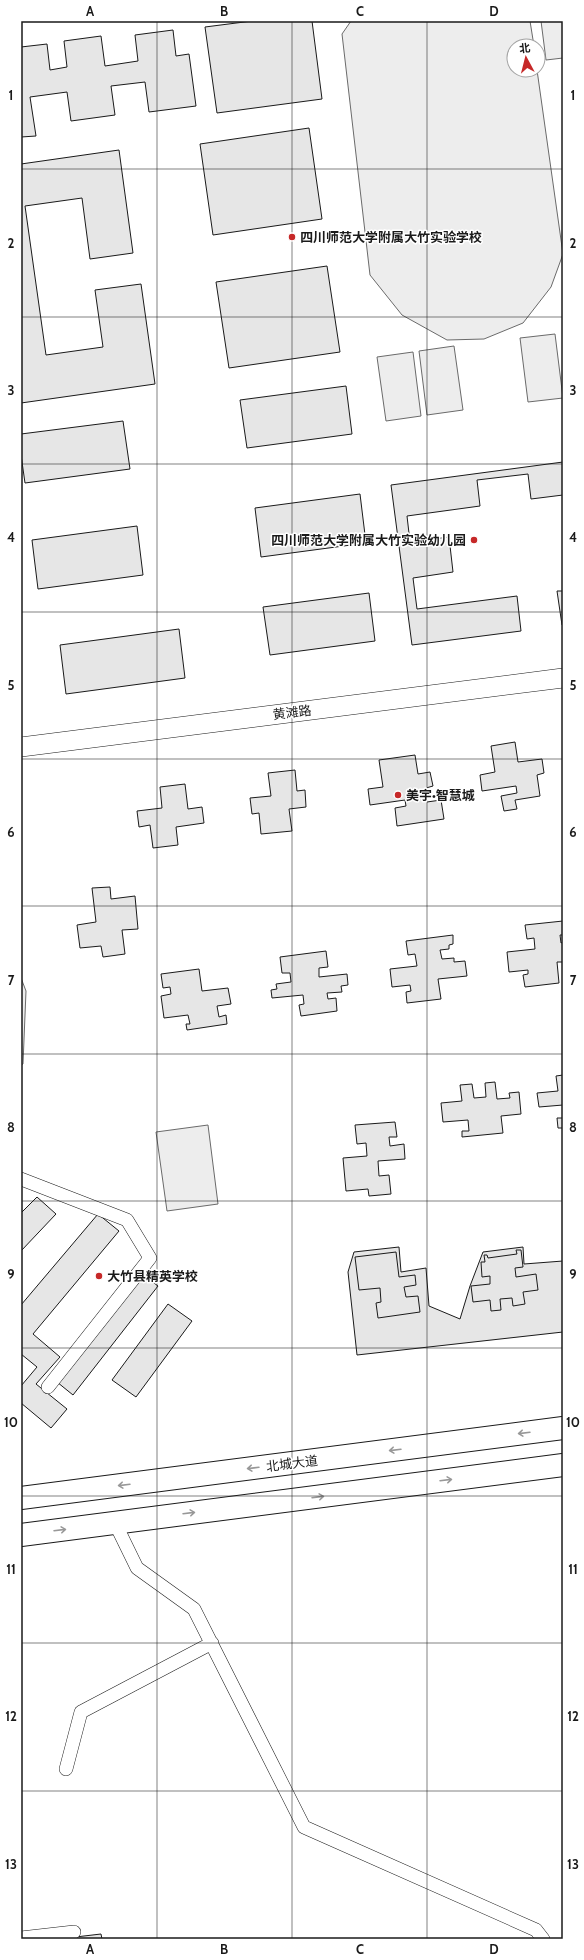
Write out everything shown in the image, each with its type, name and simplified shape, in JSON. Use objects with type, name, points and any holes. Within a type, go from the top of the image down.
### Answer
[{"type":"highway","name":"北城大道","points":[[21,1498],[563,1428]]},
{"type":"highway","points":[[21,1535],[563,1465]]},
{"type":"street","name":"黄滩路","points":[[21,747],[563,678]]},
{"type":"street","points":[[21,1179],[127,1220],[150,1258],[48,1387]]},
{"type":"street","points":[[115,1523],[137,1568],[194,1609],[304,1827],[536,1930],[543,1939]]},
{"type":"street","points":[[66,1769],[81,1712],[212,1643]]},
{"type":"street","points":[[21,1938],[74,1932]]},
{"type":"shaded area","points":[[351,21],[530,21],[533,38],[506,38],[506,78],[538,78],[563,254],[551,287],[523,323],[484,339],[447,340],[402,315],[370,275],[342,34]]},
{"type":"shaded area","points":[[541,21],[563,21],[563,58],[546,60],[546,38],[543,38]]},
{"type":"shaded area","points":[[555,334],[563,398],[528,402],[520,338]]},
{"type":"shaded area","points":[[454,346],[463,410],[427,415],[419,351]]},
{"type":"shaded area","points":[[413,352],[421,416],[386,421],[377,357]]},
{"type":"shaded area","points":[[21,978],[26,991],[23,1064],[21,1065]]},
{"type":"shaded area","points":[[208,1125],[218,1204],[167,1211],[156,1132]]},
{"type":"building","points":[[252,21],[312,21],[322,99],[217,113],[205,27]]},
{"type":"building","points":[[173,30],[176,56],[189,54],[196,106],[149,112],[145,82],[111,86],[115,115],[71,121],[67,92],[30,97],[36,136],[21,137],[21,47],[47,44],[50,70],[67,67],[64,41],[101,36],[105,66],[138,61],[135,35]]},
{"type":"building","points":[[309,128],[322,219],[213,235],[200,144]]},
{"type":"building","points":[[119,150],[133,253],[90,259],[82,198],[25,206],[46,355],[103,347],[95,290],[141,284],[155,384],[21,403],[21,164]]},
{"type":"building","points":[[327,266],[340,352],[229,368],[216,282]]},
{"type":"building","points":[[346,386],[352,434],[247,448],[240,400]]},
{"type":"building","points":[[123,421],[130,469],[25,483],[21,455],[21,434]]},
{"type":"building","points":[[563,462],[563,495],[531,499],[528,474],[477,480],[480,506],[407,516],[410,542],[449,537],[453,572],[413,578],[417,609],[517,596],[521,631],[412,645],[391,485]]},
{"type":"building","points":[[360,494],[366,543],[261,557],[255,508]]},
{"type":"building","points":[[137,526],[143,575],[38,589],[32,540]]},
{"type":"building","points":[[557,591],[563,591],[563,625],[562,625]]},
{"type":"building","points":[[369,593],[375,641],[270,655],[263,607]]},
{"type":"building","points":[[179,629],[185,678],[66,694],[60,645]]},
{"type":"building","name":"美宇•智慧城","points":[[515,742],[518,762],[542,759],[544,773],[537,775],[540,796],[515,800],[517,809],[504,811],[501,796],[517,793],[516,786],[482,791],[480,775],[495,772],[491,746]]},
{"type":"building","name":"美宇•智慧城","points":[[415,755],[418,774],[430,772],[433,786],[426,788],[427,802],[441,800],[444,819],[397,826],[395,808],[406,806],[405,800],[370,805],[368,789],[383,787],[379,760]]},
{"type":"building","points":[[295,770],[297,791],[305,790],[306,807],[289,809],[292,831],[261,834],[259,813],[252,814],[250,798],[271,796],[268,773]]},
{"type":"building","points":[[185,784],[188,809],[202,807],[204,823],[176,827],[178,845],[153,848],[150,825],[139,827],[137,811],[162,808],[160,787]]},
{"type":"building","points":[[110,887],[111,899],[135,896],[138,929],[122,930],[125,954],[103,957],[101,946],[80,948],[77,925],[96,922],[92,888]]},
{"type":"building","points":[[563,921],[563,935],[560,935],[561,943],[563,942],[563,962],[557,962],[559,983],[525,987],[523,975],[528,974],[528,970],[509,972],[507,952],[535,949],[534,938],[527,939],[525,925]]},
{"type":"building","points":[[453,935],[453,944],[449,945],[449,949],[440,950],[442,959],[454,958],[454,962],[465,961],[467,976],[438,979],[441,999],[407,1003],[406,992],[411,991],[410,985],[392,987],[390,969],[417,966],[415,954],[408,955],[406,941]]},
{"type":"building","points":[[326,951],[328,967],[319,968],[319,977],[347,974],[348,985],[341,986],[342,992],[327,993],[328,999],[336,998],[337,1011],[301,1016],[299,1005],[304,1004],[303,995],[272,998],[271,990],[277,989],[276,984],[291,982],[290,973],[282,973],[280,957]]},
{"type":"building","points":[[199,969],[202,991],[228,988],[231,1004],[217,1006],[219,1017],[226,1015],[227,1024],[187,1030],[186,1024],[190,1024],[188,1015],[164,1018],[161,996],[171,994],[170,987],[163,988],[161,974]]},
{"type":"building","points":[[563,1075],[563,1105],[539,1107],[537,1093],[558,1091],[556,1076]]},
{"type":"building","points":[[495,1082],[497,1099],[510,1098],[509,1093],[519,1092],[521,1114],[501,1116],[503,1133],[462,1137],[462,1131],[469,1131],[468,1120],[443,1122],[441,1103],[462,1101],[460,1085],[472,1084],[474,1098],[486,1097],[485,1083]]},
{"type":"building","points":[[557,1118],[563,1118],[563,1128],[558,1128]]},
{"type":"building","points":[[395,1122],[397,1137],[389,1137],[390,1146],[404,1144],[405,1159],[378,1161],[379,1176],[389,1175],[391,1194],[369,1196],[368,1189],[346,1191],[343,1158],[367,1156],[366,1143],[357,1144],[355,1125]]},
{"type":"building","points":[[37,1197],[56,1214],[21,1251],[21,1213]]},
{"type":"building","name":"大竹县精英学校","points":[[98,1214],[119,1231],[33,1334],[60,1357],[36,1384],[67,1409],[51,1428],[21,1403],[21,1386],[37,1367],[21,1354],[21,1305]]},
{"type":"building","points":[[399,1247],[401,1272],[426,1268],[429,1306],[460,1319],[470,1286],[483,1252],[523,1247],[524,1264],[563,1261],[563,1332],[357,1355],[348,1272],[354,1252]]},
{"type":"building","points":[[516,1250],[521,1250],[523,1267],[515,1268],[516,1277],[536,1274],[538,1290],[523,1292],[525,1304],[513,1306],[512,1298],[500,1299],[501,1310],[491,1311],[490,1300],[473,1302],[471,1286],[490,1284],[490,1276],[482,1277],[481,1262],[485,1262],[484,1255],[487,1255],[488,1258],[517,1254]]},
{"type":"building","points":[[396,1252],[399,1277],[415,1275],[416,1285],[404,1287],[406,1297],[418,1296],[420,1312],[378,1318],[376,1303],[381,1302],[380,1288],[359,1290],[355,1257]]},
{"type":"building","name":"大竹县精英学校","points":[[142,1274],[158,1286],[73,1395],[57,1382]]},
{"type":"building","name":"大竹县精英学校","points":[[168,1304],[192,1321],[136,1397],[112,1380]]},
{"type":"building","points":[[101,1934],[102,1939],[67,1939],[67,1938]]},
{"type":"place","name":"四川师范大学附属大竹实验学校","points":[[292,237]]},
{"type":"place","name":"四川师范大学附属大竹实验幼儿园","points":[[474,540]]},
{"type":"place","name":"美宇•智慧城","points":[[398,795]]},
{"type":"place","name":"大竹县精英学校","points":[[99,1276]]}]
